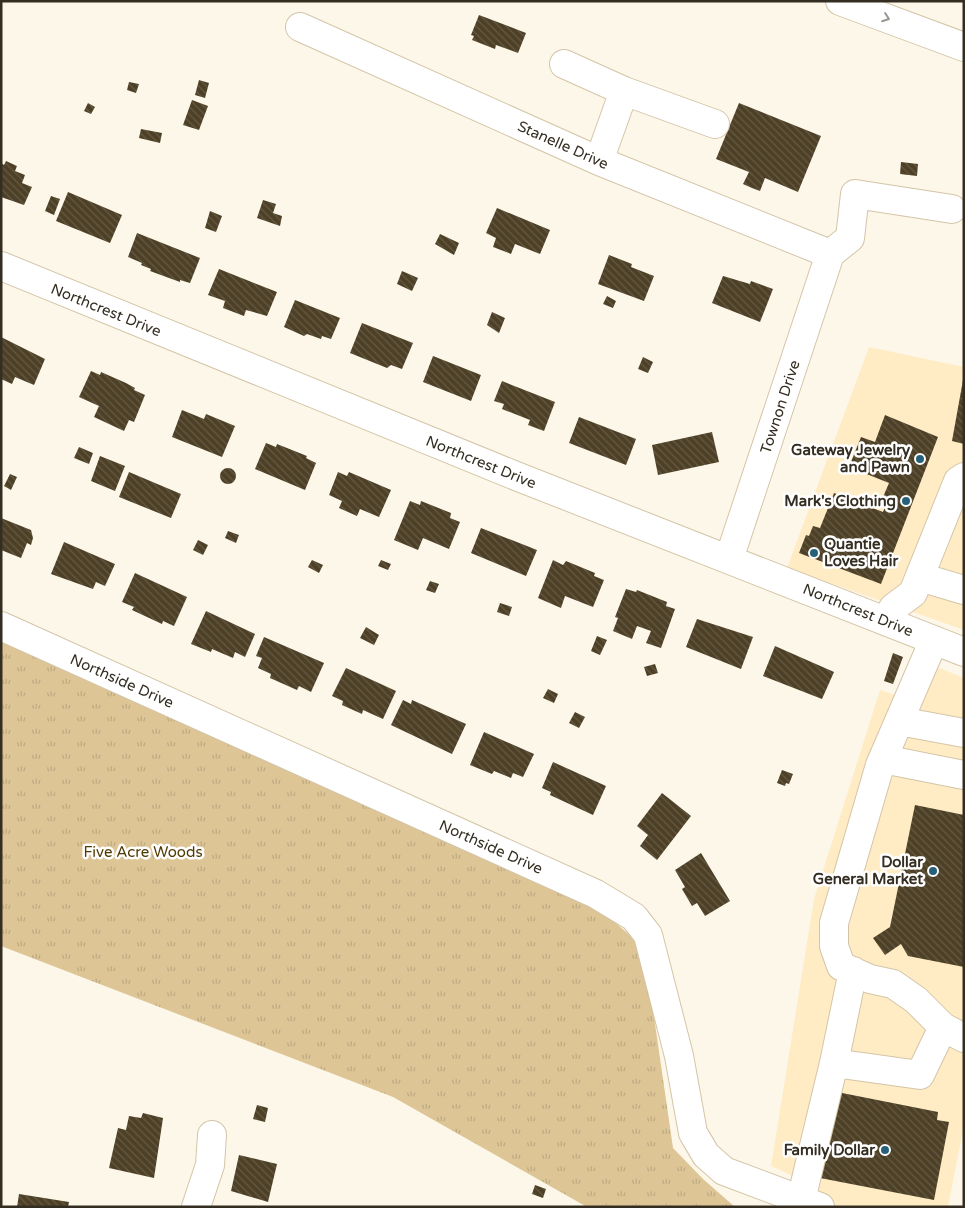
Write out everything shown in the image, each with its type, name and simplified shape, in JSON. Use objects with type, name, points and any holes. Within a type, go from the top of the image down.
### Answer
[{"type":"main road","points":[[840,1],[964,47]]},
{"type":"main road","name":"Stanelle Drive","points":[[300,27],[599,161],[830,254]]},
{"type":"main road","points":[[564,64],[624,91],[715,124]]},
{"type":"main road","points":[[599,161],[624,91]]},
{"type":"main road","points":[[830,254],[850,238],[855,194],[952,209]]},
{"type":"main road","name":"Townon Drive","points":[[730,559],[830,254]]},
{"type":"main road","name":"Northcrest Drive","points":[[1,266],[516,476],[964,652]]},
{"type":"main road","points":[[887,622],[893,608],[913,594],[920,576],[953,523],[958,481],[964,477]]},
{"type":"main road","points":[[920,576],[964,590]]},
{"type":"main road","name":"Northside Drive","points":[[1,626],[596,894],[634,917],[648,935],[679,1056],[693,1133],[706,1156],[724,1171],[809,1204]]},
{"type":"main road","points":[[834,1063],[920,1075],[953,1033],[916,1000],[893,984],[870,979],[841,966],[834,946],[834,923],[883,759],[934,640]]},
{"type":"main road","points":[[899,721],[964,733]]},
{"type":"main road","points":[[883,759],[964,775]]},
{"type":"main road","points":[[809,1204],[834,1063],[853,971]]},
{"type":"main road","points":[[196,1207],[210,1165],[212,1135]]},
{"type":"shaded area","points":[[869,347],[964,367],[964,630],[787,568]]},
{"type":"shaded area","points":[[912,657],[964,678],[964,1125],[948,1207],[785,1207],[797,1178],[771,1166],[814,899],[880,690],[899,696]]},
{"type":"green space","name":"Five Acre Woods","points":[[1,631],[607,915],[644,948],[673,1148],[703,1179],[735,1207],[587,1207],[393,1097],[1,946]]},
{"type":"building","points":[[479,15],[526,33],[518,53],[496,45],[495,49],[472,40],[474,36],[471,35]]},
{"type":"building","points":[[199,80],[209,83],[205,98],[195,95]]},
{"type":"building","points":[[129,82],[139,84],[136,93],[127,90]]},
{"type":"building","points":[[192,100],[208,106],[199,130],[183,125]]},
{"type":"building","points":[[88,103],[95,107],[91,114],[84,111]]},
{"type":"building","points":[[739,103],[821,136],[798,192],[765,178],[760,191],[752,188],[743,184],[749,172],[716,159]]},
{"type":"building","points":[[141,129],[162,133],[160,143],[139,138]]},
{"type":"building","points":[[6,161],[17,166],[15,171],[25,175],[22,183],[32,187],[24,205],[1,197],[1,163],[4,165]]},
{"type":"building","points":[[901,162],[918,164],[917,176],[900,174]]},
{"type":"building","points":[[68,192],[122,215],[110,243],[56,221]]},
{"type":"building","points":[[51,196],[60,199],[54,215],[45,211]]},
{"type":"building","points":[[263,200],[276,204],[273,213],[282,216],[280,226],[257,218]]},
{"type":"building","points":[[497,208],[550,230],[540,254],[515,244],[511,254],[493,247],[496,238],[486,233]]},
{"type":"building","points":[[210,211],[222,216],[216,232],[205,228]]},
{"type":"building","points":[[137,233],[200,258],[190,283],[180,280],[180,282],[150,271],[151,269],[141,265],[142,263],[128,257]]},
{"type":"building","points":[[440,234],[459,243],[454,255],[435,244]]},
{"type":"building","points":[[609,255],[632,264],[631,267],[654,276],[644,301],[598,284]]},
{"type":"building","points":[[219,269],[277,292],[267,316],[246,310],[244,316],[223,308],[225,301],[208,295]]},
{"type":"building","points":[[402,271],[418,278],[412,291],[397,284]]},
{"type":"building","points":[[723,276],[750,284],[751,281],[773,289],[760,322],[712,303]]},
{"type":"building","points":[[607,296],[616,301],[613,308],[603,304]]},
{"type":"building","points":[[295,300],[340,318],[331,339],[322,336],[321,339],[307,334],[304,336],[284,327]]},
{"type":"building","points":[[492,312],[505,318],[499,333],[487,325]]},
{"type":"building","points":[[362,323],[413,343],[402,369],[391,365],[387,368],[350,353]]},
{"type":"building","points":[[1,337],[45,359],[34,385],[15,377],[12,384],[1,379]]},
{"type":"building","points":[[433,356],[481,375],[471,401],[423,382]]},
{"type":"building","points":[[643,357],[653,362],[648,373],[638,369]]},
{"type":"building","points":[[91,371],[100,375],[101,372],[126,383],[135,388],[134,390],[145,395],[134,422],[129,420],[124,431],[94,417],[99,406],[79,397]]},
{"type":"building","points":[[964,380],[964,444],[952,441]]},
{"type":"building","points":[[502,381],[555,402],[544,431],[528,425],[530,420],[502,409],[504,404],[494,401]]},
{"type":"building","points":[[182,410],[204,419],[206,414],[235,426],[222,457],[172,437]]},
{"type":"building","points":[[885,415],[938,437],[881,584],[799,553],[806,535],[809,536],[813,526],[820,528],[834,493],[883,512],[888,499],[883,497],[889,483],[849,467],[861,437],[875,442]]},
{"type":"building","points":[[579,417],[636,439],[626,465],[569,443]]},
{"type":"building","points":[[712,432],[719,462],[658,475],[652,445]]},
{"type":"building","points":[[266,443],[276,447],[277,444],[307,456],[306,458],[316,463],[305,490],[255,469]]},
{"type":"building","points":[[79,447],[93,453],[89,464],[74,458]]},
{"type":"building","points":[[100,456],[125,466],[115,491],[91,481]]},
{"type":"building","points":[[228,468],[234,470],[236,476],[234,482],[228,484],[222,482],[220,476],[222,470]]},
{"type":"building","points":[[129,472],[181,494],[171,518],[119,497]]},
{"type":"building","points":[[338,472],[347,476],[349,472],[391,490],[379,517],[360,509],[357,516],[339,508],[342,501],[329,495]]},
{"type":"building","points":[[10,474],[17,477],[11,490],[4,486]]},
{"type":"building","points":[[410,501],[420,505],[421,501],[451,513],[450,518],[460,522],[449,549],[423,538],[418,550],[394,540]]},
{"type":"building","points":[[1,518],[31,530],[33,538],[31,545],[27,543],[21,558],[1,550]]},
{"type":"building","points":[[481,528],[537,550],[526,576],[471,553]]},
{"type":"building","points":[[228,531],[239,535],[236,543],[225,538]]},
{"type":"building","points":[[198,540],[208,545],[203,555],[193,550]]},
{"type":"building","points":[[64,542],[115,564],[105,586],[96,582],[93,589],[51,574]]},
{"type":"building","points":[[312,560],[323,565],[319,573],[308,567]]},
{"type":"building","points":[[381,560],[391,564],[388,570],[378,566]]},
{"type":"building","points":[[553,560],[563,565],[566,561],[595,573],[594,576],[604,580],[593,607],[565,596],[561,608],[538,598]]},
{"type":"building","points":[[135,573],[187,597],[174,626],[163,621],[162,624],[132,610],[134,607],[122,602]]},
{"type":"building","points":[[430,581],[439,584],[435,593],[426,590]]},
{"type":"building","points":[[626,589],[636,592],[637,590],[667,602],[666,606],[675,609],[661,648],[646,643],[651,631],[637,626],[632,639],[613,631],[618,618],[615,617]]},
{"type":"building","points":[[500,603],[512,607],[509,616],[497,612]]},
{"type":"building","points":[[206,611],[255,634],[245,657],[235,652],[233,658],[212,649],[211,652],[191,644]]},
{"type":"building","points":[[697,619],[753,637],[741,669],[686,647]]},
{"type":"building","points":[[366,627],[379,635],[374,645],[360,638]]},
{"type":"building","points":[[597,636],[607,640],[600,655],[591,651]]},
{"type":"building","points":[[264,637],[324,663],[311,692],[299,686],[297,690],[270,678],[271,674],[258,668],[262,658],[256,656]]},
{"type":"building","points":[[775,646],[834,672],[822,699],[763,676]]},
{"type":"building","points":[[893,653],[903,657],[893,684],[884,681]]},
{"type":"building","points":[[655,664],[658,673],[647,676],[644,667]]},
{"type":"building","points":[[346,668],[396,691],[383,719],[363,710],[362,714],[342,705],[343,701],[332,696]]},
{"type":"building","points":[[548,689],[558,694],[554,703],[543,698]]},
{"type":"building","points":[[403,700],[411,704],[412,700],[466,724],[452,754],[391,725]]},
{"type":"building","points":[[575,712],[585,717],[579,728],[569,723]]},
{"type":"building","points":[[484,732],[534,754],[523,777],[513,773],[511,778],[494,771],[492,774],[470,765]]},
{"type":"building","points":[[553,762],[606,786],[593,815],[550,795],[551,792],[542,788]]},
{"type":"building","points":[[782,770],[793,774],[789,784],[786,783],[785,786],[777,783]]},
{"type":"building","points":[[662,793],[691,816],[657,860],[640,846],[648,835],[637,826]]},
{"type":"building","name":"Dollar General Market","points":[[915,805],[964,815],[964,967],[908,956],[901,944],[885,955],[873,938],[890,927]]},
{"type":"building","points":[[701,853],[730,901],[705,916],[697,903],[692,906],[682,889],[685,887],[675,870]]},
{"type":"building","name":"Family Dollar","points":[[837,1092],[938,1112],[937,1120],[949,1122],[934,1200],[820,1178]]},
{"type":"building","points":[[257,1105],[268,1108],[265,1122],[253,1119]]},
{"type":"building","points":[[143,1113],[163,1118],[154,1178],[109,1168],[118,1128],[126,1130],[129,1116],[141,1118]]},
{"type":"building","points":[[239,1155],[277,1164],[268,1202],[231,1191]]},
{"type":"building","points":[[535,1185],[546,1189],[543,1198],[532,1194]]},
{"type":"building","points":[[19,1194],[69,1202],[68,1207],[17,1207]]},
{"type":"place","name":"Gateway Jewelry and Pawn","points":[[920,459]]},
{"type":"place","name":"Mark's Clothing","points":[[906,501]]},
{"type":"place","name":"Quantie Loves Hair","points":[[814,553]]},
{"type":"place","name":"Dollar General Market","points":[[933,871]]},
{"type":"place","name":"Family Dollar","points":[[885,1150]]}]
